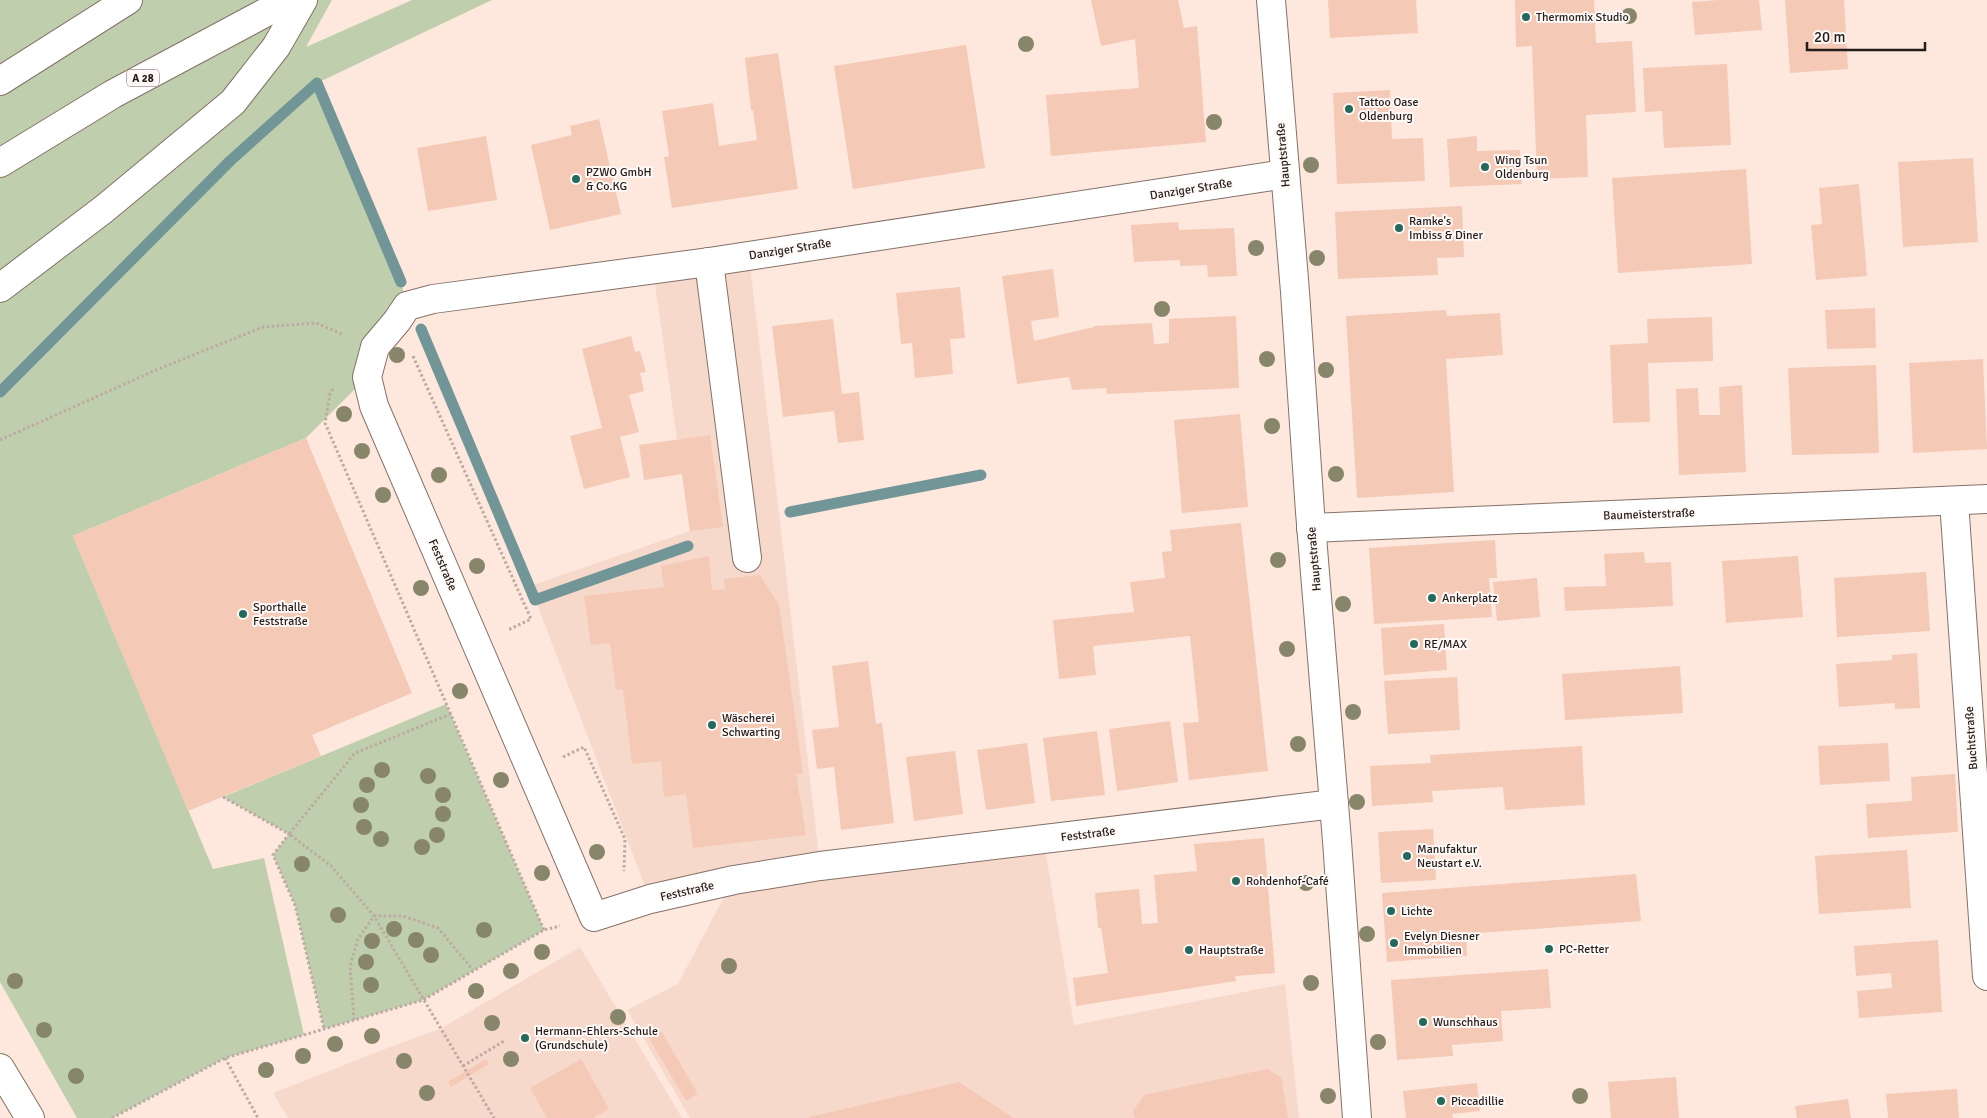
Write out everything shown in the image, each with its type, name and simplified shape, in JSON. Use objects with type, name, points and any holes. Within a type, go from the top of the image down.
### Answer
[{"type":"main road","points":[[0,81],[128,0]]},
{"type":"main road","name":"A 28","points":[[0,163],[112,94],[289,0]]},
{"type":"main road","points":[[0,288],[104,208],[233,102],[276,47],[303,0]]},
{"type":"main road","name":"Hauptstraße","points":[[1271,0],[1295,292],[1311,528],[1357,1118]]},
{"type":"main road","name":"Danziger Straße","points":[[374,406],[367,377],[375,347],[407,306],[433,300],[709,262],[1284,174]]},
{"type":"main road","points":[[709,262],[747,558]]},
{"type":"main road","name":"Feststraße","points":[[374,406],[594,917],[622,910],[650,899],[734,880],[820,866],[1334,804]]},
{"type":"main road","name":"Baumeisterstraße","points":[[1311,528],[1987,499]]},
{"type":"main road","name":"Buchtstraße","points":[[1954,501],[1987,976]]},
{"type":"main road","points":[[0,1068],[30,1118]]},
{"type":"path","points":[[397,321],[531,619],[503,632]]},
{"type":"path","points":[[0,440],[156,370],[263,327],[316,323],[375,347]]},
{"type":"path","points":[[333,387],[325,424],[544,930]]},
{"type":"path","points":[[324,1029],[295,905],[273,855],[354,753],[451,714]]},
{"type":"path","points":[[559,759],[584,747],[625,839],[622,910]]},
{"type":"path","points":[[222,797],[289,834],[331,866],[374,916],[494,1118]]},
{"type":"path","points":[[374,916],[403,916],[438,928],[473,970]]},
{"type":"path","points":[[354,1020],[350,966],[358,939],[374,916]]},
{"type":"path","points":[[112,1118],[225,1058],[423,1000],[544,930],[594,917]]},
{"type":"path","points":[[463,1066],[504,1041]]},
{"type":"path","points":[[225,1058],[258,1118]]},
{"type":"shaded area","points":[[749,256],[820,865],[1042,829],[1074,1025],[1285,984],[1299,1118],[690,1118],[627,1010],[678,984],[733,880],[650,899],[530,586],[690,531],[653,270]]},
{"type":"shaded area","name":"Hermann-Ehlers-Schule (Grundschule)","points":[[580,947],[682,1118],[288,1118],[273,1093],[440,1029]]},
{"type":"green space","points":[[0,0],[332,0],[306,47],[412,0],[492,0],[317,83],[401,282],[407,306],[367,377],[306,438],[73,536],[213,869],[264,858],[304,1035],[225,1058],[112,1118],[77,1118],[0,982]]},
{"type":"green space","points":[[446,704],[544,930],[423,1000],[324,1029],[295,905],[273,855],[289,834],[223,797]]},
{"type":"building","points":[[1091,0],[1178,0],[1184,28],[1197,26],[1206,142],[1051,156],[1046,95],[1139,88],[1135,39],[1101,46]]},
{"type":"building","points":[[1328,0],[1416,0],[1418,33],[1330,38]]},
{"type":"building","points":[[1515,0],[1594,0],[1596,43],[1632,41],[1636,112],[1586,115],[1588,177],[1537,179],[1532,46],[1516,47]]},
{"type":"building","points":[[1759,0],[1762,30],[1695,35],[1692,2]]},
{"type":"building","points":[[1785,0],[1844,0],[1848,69],[1790,73]]},
{"type":"building","points":[[966,45],[985,168],[853,189],[834,66]]},
{"type":"building","points":[[778,53],[798,189],[672,208],[664,157],[669,156],[662,111],[713,103],[719,146],[757,140],[753,110],[751,110],[745,58]]},
{"type":"building","points":[[1727,64],[1731,145],[1664,148],[1662,111],[1645,112],[1643,68]]},
{"type":"building","points":[[1390,90],[1392,139],[1423,138],[1425,181],[1337,184],[1333,93]]},
{"type":"building","name":"PZWO GmbH & Co.KG","points":[[599,119],[621,214],[550,230],[531,145],[572,135],[570,126]]},
{"type":"building","points":[[486,136],[497,200],[428,211],[417,148]]},
{"type":"building","name":"Wing Tsun Oldenburg","points":[[1477,136],[1477,151],[1520,150],[1522,184],[1450,187],[1447,139]]},
{"type":"building","points":[[1973,158],[1978,242],[1903,247],[1898,162]]},
{"type":"building","points":[[1746,169],[1752,264],[1618,273],[1612,178]]},
{"type":"building","points":[[1859,184],[1867,276],[1816,280],[1811,225],[1822,224],[1819,188]]},
{"type":"building","name":"Ramke's Imbiss & Diner","points":[[1462,206],[1464,257],[1437,258],[1438,275],[1338,279],[1335,212]]},
{"type":"building","points":[[1178,222],[1179,230],[1234,228],[1237,276],[1208,277],[1207,265],[1180,266],[1180,260],[1134,262],[1131,225]]},
{"type":"building","points":[[1053,269],[1059,317],[1031,321],[1034,341],[1094,326],[1152,323],[1154,344],[1169,343],[1169,319],[1236,316],[1239,388],[1107,394],[1106,388],[1072,390],[1069,377],[1017,384],[1002,276]]},
{"type":"building","points":[[960,287],[965,338],[950,339],[953,374],[915,378],[912,343],[901,344],[896,293]]},
{"type":"building","points":[[1875,308],[1876,348],[1827,349],[1825,310]]},
{"type":"building","points":[[1446,310],[1447,316],[1500,313],[1503,355],[1446,359],[1454,492],[1357,498],[1346,316]]},
{"type":"building","points":[[1712,317],[1713,361],[1648,363],[1650,422],[1613,423],[1610,345],[1648,343],[1647,319]]},
{"type":"building","points":[[833,319],[842,394],[859,392],[864,440],[838,443],[834,411],[783,417],[772,326]]},
{"type":"building","points":[[631,336],[635,352],[640,351],[646,372],[640,373],[644,391],[629,395],[639,432],[620,437],[630,477],[584,489],[570,436],[602,428],[582,349]]},
{"type":"building","points":[[1983,359],[1987,449],[1913,453],[1909,363]]},
{"type":"building","points":[[1876,365],[1879,453],[1792,455],[1788,368]]},
{"type":"building","points":[[1742,385],[1746,472],[1679,475],[1676,389],[1698,388],[1699,415],[1720,415],[1719,387]]},
{"type":"building","points":[[1240,414],[1248,507],[1182,513],[1174,420]]},
{"type":"building","points":[[710,435],[723,527],[690,531],[682,474],[644,480],[639,445]]},
{"type":"building","name":"Sporthalle Feststraße","points":[[306,438],[412,693],[312,735],[321,756],[188,811],[73,536]]},
{"type":"building","points":[[1241,523],[1268,771],[1189,780],[1183,723],[1199,722],[1190,636],[1093,646],[1096,675],[1059,679],[1053,620],[1134,612],[1130,582],[1165,578],[1162,552],[1172,551],[1170,530]]},
{"type":"building","name":"Ankerplatz","points":[[1495,540],[1497,578],[1489,578],[1492,617],[1374,624],[1369,548]]},
{"type":"building","points":[[1644,552],[1645,563],[1671,562],[1673,606],[1565,611],[1564,587],[1606,586],[1604,554]]},
{"type":"building","name":"Wäscherei Schwarting","points":[[709,556],[712,590],[725,589],[724,579],[760,575],[779,605],[803,773],[796,774],[806,835],[693,848],[686,794],[664,797],[661,761],[632,764],[623,689],[616,690],[610,643],[591,645],[584,596],[664,587],[661,566]]},
{"type":"building","points":[[1798,556],[1803,617],[1726,623],[1722,561]]},
{"type":"building","points":[[1926,572],[1930,631],[1837,637],[1834,578]]},
{"type":"building","points":[[1537,578],[1540,617],[1497,621],[1493,582]]},
{"type":"building","name":"RE/MAX","points":[[1444,624],[1447,670],[1384,675],[1381,628]]},
{"type":"building","points":[[1917,653],[1920,708],[1895,709],[1895,703],[1839,707],[1836,664],[1892,660],[1892,655]]},
{"type":"building","points":[[868,661],[876,724],[882,723],[894,823],[841,830],[834,767],[817,769],[812,730],[839,727],[832,666]]},
{"type":"building","points":[[1680,666],[1683,713],[1565,720],[1562,674]]},
{"type":"building","points":[[1457,677],[1460,730],[1388,734],[1384,681]]},
{"type":"building","points":[[1170,721],[1178,782],[1117,791],[1109,729]]},
{"type":"building","points":[[1097,731],[1105,795],[1051,801],[1043,738]]},
{"type":"building","points":[[1027,743],[1035,803],[986,810],[977,750]]},
{"type":"building","points":[[1888,743],[1890,781],[1820,785],[1818,746]]},
{"type":"building","points":[[1582,746],[1585,805],[1505,810],[1503,787],[1432,791],[1433,802],[1372,806],[1370,766],[1431,763],[1430,755]]},
{"type":"building","points":[[955,751],[963,814],[914,821],[906,757]]},
{"type":"building","points":[[1955,774],[1958,832],[1868,838],[1866,804],[1912,801],[1911,777]]},
{"type":"building","name":"Manufaktur Neustart e.V.","points":[[1433,829],[1436,880],[1381,883],[1378,832]]},
{"type":"building","points":[[1264,838],[1275,973],[1235,976],[1236,981],[1076,1006],[1073,978],[1108,973],[1101,928],[1098,928],[1095,893],[1139,889],[1142,924],[1158,923],[1154,875],[1197,871],[1194,844]]},
{"type":"building","points":[[1907,850],[1911,908],[1819,914],[1815,856]]},
{"type":"building","points":[[1636,874],[1641,921],[1466,934],[1467,956],[1387,962],[1382,893]]},
{"type":"building","points":[[1938,940],[1942,1012],[1859,1018],[1857,991],[1892,988],[1891,973],[1856,976],[1854,946]]},
{"type":"building","points":[[1548,969],[1551,1008],[1501,1011],[1503,1041],[1452,1045],[1453,1056],[1397,1060],[1391,980]]},
{"type":"building","points":[[661,1031],[698,1094],[686,1101],[649,1038]]},
{"type":"building","points":[[486,1059],[489,1064],[451,1087],[448,1082]]},
{"type":"building","points":[[581,1059],[609,1109],[593,1118],[547,1118],[530,1088]]},
{"type":"building","points":[[1267,1069],[1281,1077],[1288,1118],[1135,1118],[1133,1111],[1144,1095]]},
{"type":"building","points":[[1676,1077],[1679,1118],[1611,1118],[1608,1082]]},
{"type":"building","points":[[959,1082],[1014,1118],[810,1118],[810,1117]]},
{"type":"building","name":"Piccadillie","points":[[1477,1083],[1480,1111],[1452,1114],[1453,1118],[1406,1118],[1403,1091]]},
{"type":"building","points":[[1957,1089],[1959,1118],[1888,1118],[1886,1094]]},
{"type":"building","points":[[1848,1099],[1851,1118],[1797,1118],[1795,1106]]},
{"type":"waterway","points":[[0,392],[230,161],[317,83],[401,282]]},
{"type":"waterway","points":[[421,329],[535,600],[688,546]]},
{"type":"waterway","points":[[790,512],[981,475]]},
{"type":"place","name":"Thermomix Studio","points":[[1526,17]]},
{"type":"place","name":"Tattoo Oase Oldenburg","points":[[1349,109]]},
{"type":"place","name":"Wing Tsun Oldenburg","points":[[1485,167]]},
{"type":"place","name":"PZWO GmbH & Co.KG","points":[[576,179]]},
{"type":"place","name":"Ramke's Imbiss & Diner","points":[[1399,228]]},
{"type":"place","name":"Ankerplatz","points":[[1432,598]]},
{"type":"place","name":"Sporthalle Feststraße","points":[[243,614]]},
{"type":"place","name":"RE/MAX","points":[[1414,644]]},
{"type":"place","name":"Wäscherei Schwarting","points":[[712,725]]},
{"type":"place","name":"Manufaktur Neustart e.V.","points":[[1407,856]]},
{"type":"place","name":"Rohdenhof-Café","points":[[1236,881]]},
{"type":"place","name":"Lichte","points":[[1391,911]]},
{"type":"place","name":"Evelyn Diesner Immobilien","points":[[1394,943]]},
{"type":"place","name":"PC-Retter","points":[[1549,949]]},
{"type":"place","name":"Hauptstraße","points":[[1189,950]]},
{"type":"place","name":"Wunschhaus","points":[[1423,1022]]},
{"type":"place","name":"Hermann-Ehlers-Schule (Grundschule)","points":[[525,1038]]},
{"type":"place","name":"Piccadillie","points":[[1441,1101]]}]
